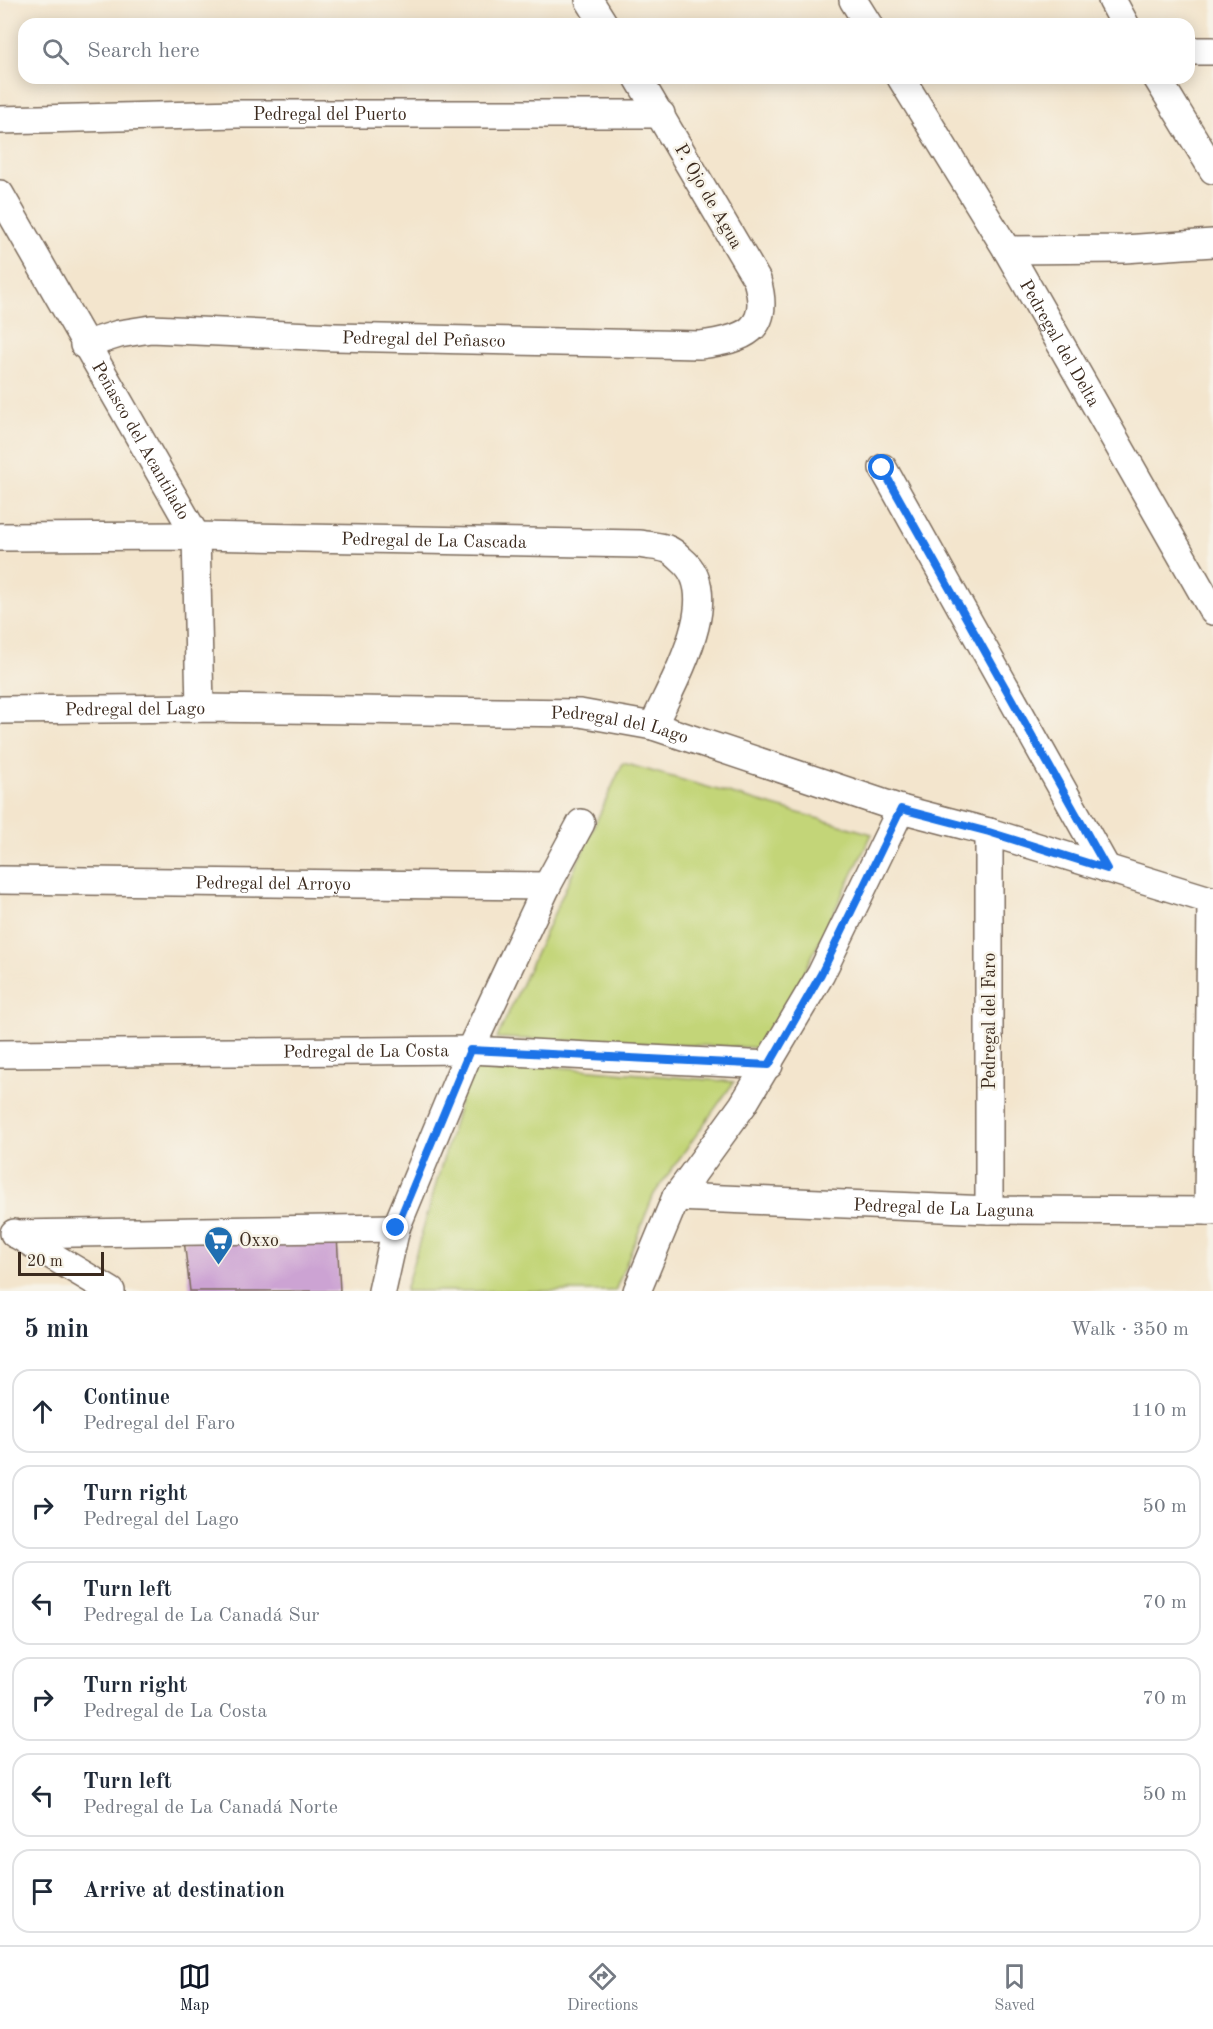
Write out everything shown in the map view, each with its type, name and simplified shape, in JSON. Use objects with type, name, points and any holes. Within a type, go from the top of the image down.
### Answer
[{"type":"street","points":[[589,0],[600,18]]},
{"type":"street","points":[[853,0],[864,18]]},
{"type":"street","points":[[1112,0],[1122,18]]},
{"type":"street","points":[[1195,51],[1213,51]]},
{"type":"street","name":"P. Ojo de Agua","points":[[642,84],[757,280],[764,302],[759,320]]},
{"type":"street","name":"Pedregal del Delta","points":[[905,84],[1007,250],[1213,611]]},
{"type":"street","points":[[1161,84],[1213,170]]},
{"type":"street","name":"Pedregal del Puerto","points":[[0,120],[237,114],[661,114]]},
{"type":"street","name":"Peñasco del Acantilado","points":[[0,194],[84,345],[196,536],[200,708]]},
{"type":"street","points":[[1007,250],[1124,249],[1213,243]]},
{"type":"street","name":"Pedregal del Peñasco","points":[[84,345],[119,334],[151,329],[335,337],[700,345],[728,341],[744,334],[759,320]]},
{"type":"street","points":[[882,468],[1107,869]]},
{"type":"street","name":"Pedregal de La Cascada","points":[[0,537],[196,536],[640,544],[669,549],[687,564],[699,582],[699,609],[691,640],[653,726]]},
{"type":"street","name":"Pedregal del Lago","points":[[0,710],[200,708],[580,713],[653,726],[901,809],[989,832],[1212,900]]},
{"type":"street","points":[[637,1291],[676,1197],[769,1065],[821,974],[901,809]]},
{"type":"street","points":[[382,1291],[396,1228],[470,1050],[547,886],[581,823]]},
{"type":"street","name":"Pedregal del Faro","points":[[988,1210],[989,832]]},
{"type":"street","name":"Pedregal del Arroyo","points":[[0,880],[547,886]]},
{"type":"street","points":[[1211,1211],[1212,900]]},
{"type":"street","name":"Pedregal de La Costa","points":[[0,1054],[470,1050],[769,1065]]},
{"type":"street","name":"Pedregal de La Laguna","points":[[676,1197],[988,1210],[1211,1211]]},
{"type":"street","points":[[7,1229],[396,1228]]},
{"type":"street","points":[[7,1229],[111,1291]]},
{"type":"green space","points":[[623,763],[872,834],[767,1048],[497,1038]]},
{"type":"green space","points":[[472,1060],[734,1082],[654,1194],[615,1291],[405,1291]]},
{"type":"building","points":[[337,1235],[340,1291],[190,1291],[184,1240]]},
{"type":"place","name":"Oxxo","points":[[218,1266]]},
{"type":"route","points":[[396,1228],[440,1127],[470,1050],[769,1065],[821,974],[858,902],[901,809],[989,832],[1107,869],[882,468]]}]
